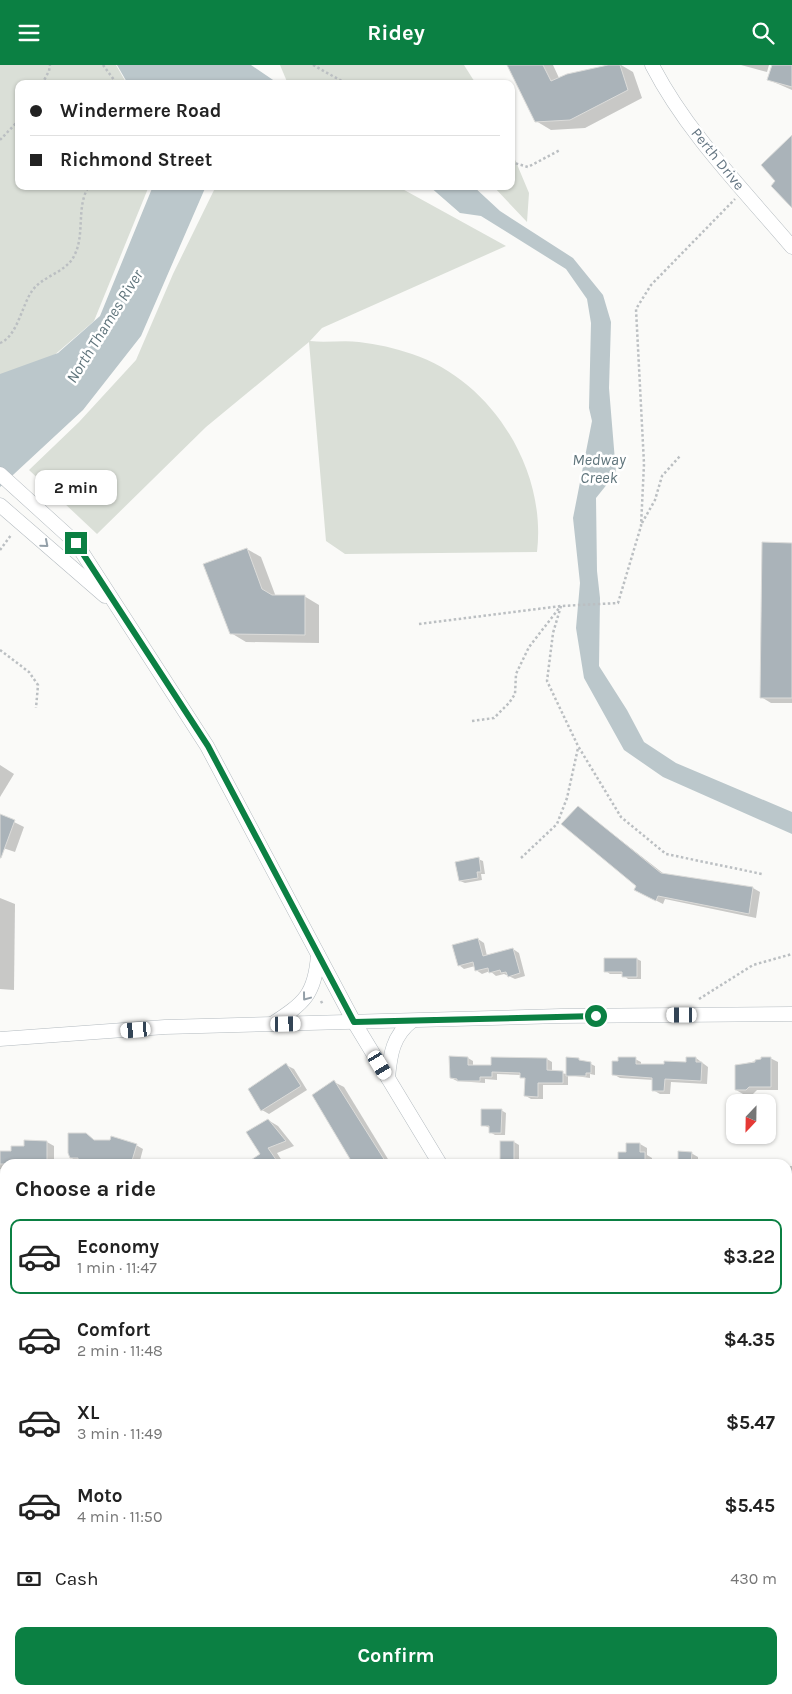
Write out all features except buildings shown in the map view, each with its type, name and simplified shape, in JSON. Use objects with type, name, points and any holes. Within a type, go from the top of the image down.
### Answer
[{"type":"main road","name":"Perth Drive","points":[[652,65],[664,88],[705,144],[792,247]]},
{"type":"main road","points":[[0,474],[20,489],[76,543],[208,746],[354,1022],[437,1159]]},
{"type":"main road","points":[[4,508],[119,609]]},
{"type":"main road","points":[[271,1025],[295,1009],[311,993],[317,973],[318,955]]},
{"type":"main road","points":[[0,1039],[165,1027],[561,1016],[792,1015]]},
{"type":"main road","points":[[388,1078],[390,1059],[396,1036],[412,1021]]},
{"type":"path","points":[[44,80],[50,65]]},
{"type":"path","points":[[103,65],[115,80]]},
{"type":"path","points":[[313,65],[339,80]]},
{"type":"path","points":[[0,140],[15,124]]},
{"type":"path","points":[[515,163],[528,167],[560,150]]},
{"type":"path","points":[[0,343],[5,341],[14,329],[23,306],[33,289],[46,278],[65,268],[75,253],[82,196],[86,190]]},
{"type":"path","points":[[641,526],[644,464],[636,309],[651,285],[732,202]]},
{"type":"path","points":[[419,624],[561,606],[618,603],[641,526],[655,500],[662,476],[680,456]]},
{"type":"path","points":[[0,550],[11,535]]},
{"type":"path","points":[[472,721],[494,718],[509,703],[515,694],[516,674],[529,647],[561,606]]},
{"type":"path","points":[[561,606],[553,633],[547,681],[578,746],[621,817],[666,854],[762,874]]},
{"type":"path","points":[[0,650],[29,672],[38,685],[36,708]]},
{"type":"path","points":[[521,858],[557,824],[567,798],[578,746]]},
{"type":"path","points":[[699,999],[753,965],[792,954]]},
{"type":"path","points":[[323,1005],[320,1000],[326,1000]]},
{"type":"shaded area","points":[[0,65],[116,65],[125,80],[15,80],[15,190],[147,190],[94,321],[52,357],[0,376]]},
{"type":"shaded area","points":[[280,65],[464,65],[473,80],[286,80]]},
{"type":"shaded area","points":[[515,160],[529,193],[527,222],[497,190],[515,190]]},
{"type":"shaded area","points":[[214,190],[404,190],[506,246],[322,328],[310,341],[359,342],[399,350],[440,367],[466,384],[489,406],[508,432],[523,460],[533,490],[538,521],[537,552],[345,554],[326,541],[309,342],[206,427],[97,534],[29,470],[79,422],[136,360],[173,274]]},
{"type":"water","points":[[117,65],[251,65],[273,80],[126,80]]},
{"type":"water","name":"North Thames River","points":[[151,190],[204,190],[141,336],[83,410],[0,487],[0,374],[58,353],[100,316]]},
{"type":"water","name":"Medway Creek","points":[[434,190],[477,190],[500,211],[573,258],[603,295],[611,322],[609,388],[616,473],[596,498],[597,571],[600,598],[599,666],[627,710],[644,742],[676,763],[792,812],[792,834],[663,777],[624,750],[584,678],[576,628],[580,583],[573,518],[592,421],[589,408],[591,323],[587,299],[566,269],[481,216],[460,213]]},
{"type":"route","points":[[76,543],[208,746],[354,1022],[596,1016]]}]
